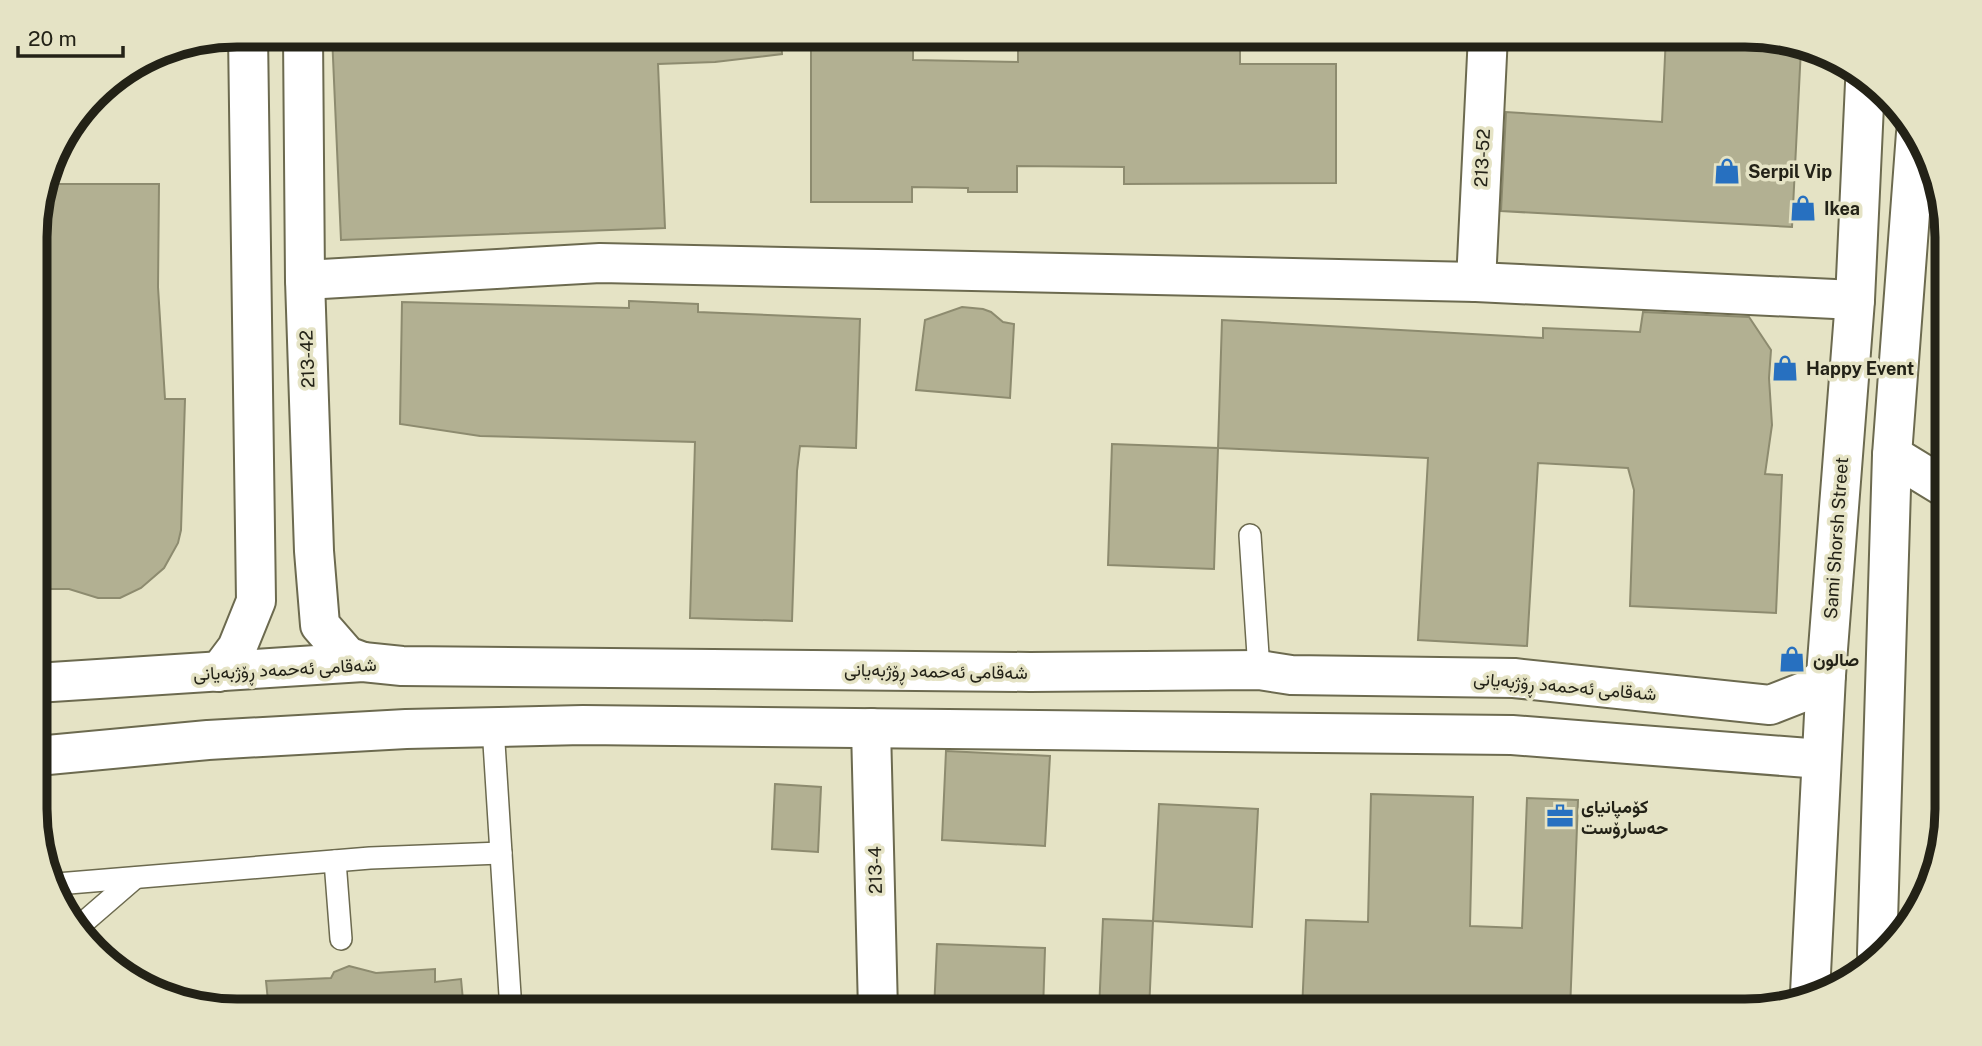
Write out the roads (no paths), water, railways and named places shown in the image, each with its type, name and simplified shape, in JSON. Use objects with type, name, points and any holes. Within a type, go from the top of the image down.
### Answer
[{"type":"street","points":[[219,672],[237,648],[256,601],[248,47]]},
{"type":"street","name":"213-42","points":[[303,47],[305,280],[314,551],[320,625],[346,656],[363,662]]},
{"type":"street","name":"213-52","points":[[1476,282],[1487,47]]},
{"type":"street","name":"Sami Shorsh Street","points":[[1810,987],[1826,675],[1855,300],[1865,90]]},
{"type":"street","points":[[1877,945],[1892,455],[1914,153]]},
{"type":"street","points":[[305,280],[600,263],[1476,282],[1855,300]]},
{"type":"street","points":[[1892,455],[1935,481]]},
{"type":"street","name":"شەقامی ئەحمەد ڕۆژبەیانی","points":[[47,682],[363,662],[402,666],[1275,673],[1514,678],[1770,705],[1811,690],[1826,675]]},
{"type":"street","points":[[1275,673],[1290,733]]},
{"type":"street","points":[[47,755],[208,740],[406,729],[583,725],[1512,734],[1821,759]]},
{"type":"street","name":"213-4","points":[[871,728],[878,999]]},
{"type":"lane","points":[[1250,536],[1275,673]]},
{"type":"lane","points":[[493,727],[510,999]]},
{"type":"lane","points":[[63,884],[335,861],[501,853]]},
{"type":"lane","points":[[335,861],[341,939]]},
{"type":"lane","points":[[85,921],[135,878]]},
{"type":"place","name":"Serpil Vip","points":[[1727,171]]},
{"type":"place","name":"Ikea","points":[[1803,208]]},
{"type":"place","name":"Happy Event","points":[[1785,368]]},
{"type":"place","name":"صالون","points":[[1792,659]]},
{"type":"place","name":"کۆمپانیای حەسارۆست","points":[[1560,816]]}]
